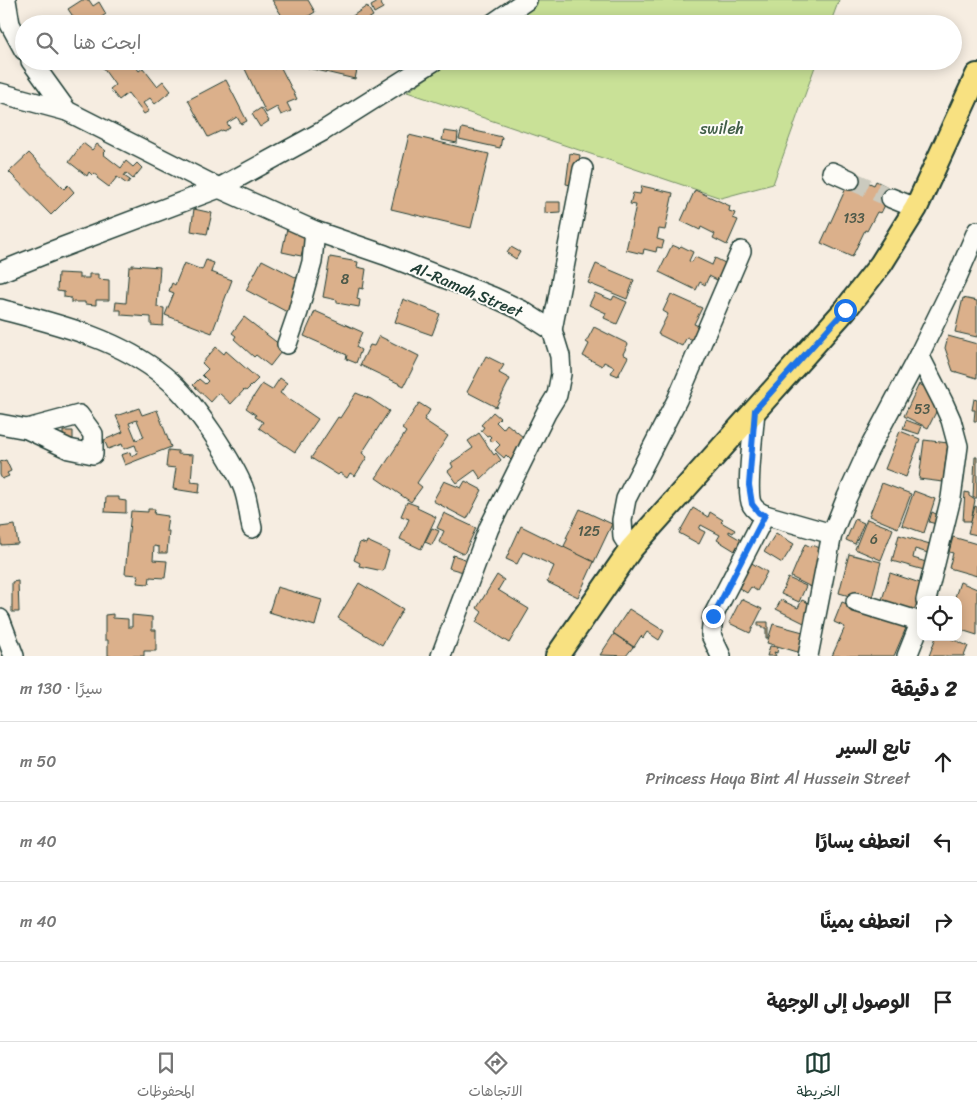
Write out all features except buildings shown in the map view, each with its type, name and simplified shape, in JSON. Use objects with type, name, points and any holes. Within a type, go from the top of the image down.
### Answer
[{"type":"main road","points":[[556,656],[631,549],[845,310],[881,264],[916,208],[977,75]]},
{"type":"street","points":[[6,0],[10,24],[15,33]]},
{"type":"street","points":[[505,15],[527,0]]},
{"type":"street","points":[[38,70],[67,110]]},
{"type":"street","points":[[0,272],[219,188],[322,130],[419,70]]},
{"type":"street","points":[[0,92],[67,110]]},
{"type":"street","name":"Al-Ramah Street","points":[[67,110],[219,188],[315,231],[385,255],[493,297],[521,310],[552,330]]},
{"type":"street","points":[[441,656],[489,528],[557,395],[561,374],[560,356],[552,330],[583,169]]},
{"type":"street","points":[[832,172],[850,180]]},
{"type":"street","points":[[891,198],[916,208]]},
{"type":"street","points":[[287,344],[312,262],[315,231]]},
{"type":"street","points":[[808,656],[832,534],[868,452],[919,355],[977,231]]},
{"type":"street","points":[[631,549],[623,537],[622,520],[626,498],[676,400],[741,251]]},
{"type":"street","points":[[0,309],[76,330],[115,346],[143,361],[165,377],[192,406],[227,457],[244,488],[252,528]]},
{"type":"street","points":[[919,355],[943,402],[958,446],[951,498],[927,596]]},
{"type":"street","points":[[755,410],[750,492],[752,504],[759,513],[832,534]]},
{"type":"street","points":[[0,424],[27,429]]},
{"type":"street","points":[[721,656],[711,635],[713,616],[765,515]]},
{"type":"street","points":[[856,602],[917,621]]},
{"type":"street","points":[[0,619],[14,656]]},
{"type":"street","points":[[907,656],[917,632]]},
{"type":"green space","points":[[539,0],[839,0],[833,15],[518,15]]},
{"type":"green space","name":"swileh","points":[[439,70],[814,70],[773,184],[721,198],[407,92]]},
{"type":"tunnel","points":[[850,180],[891,198]]},
{"type":"route","points":[[713,616],[765,515],[755,509],[750,499],[749,485],[755,410],[845,310]]}]
